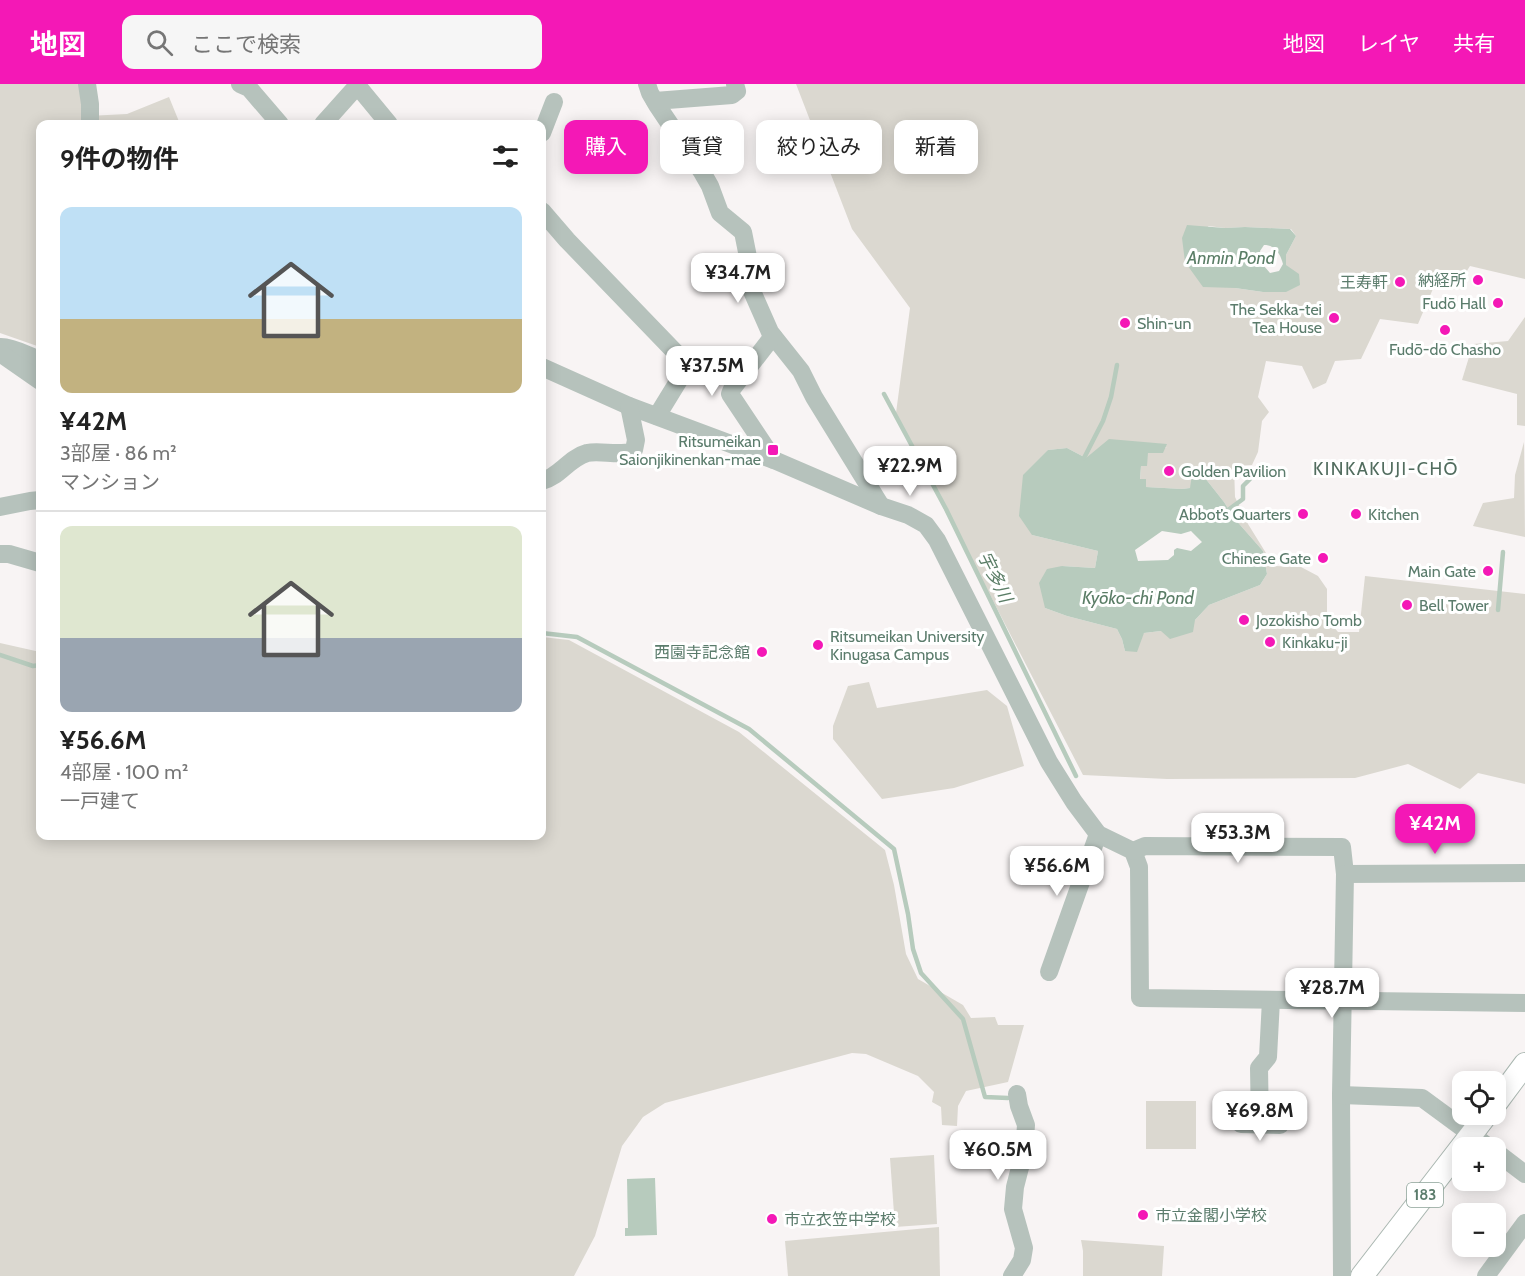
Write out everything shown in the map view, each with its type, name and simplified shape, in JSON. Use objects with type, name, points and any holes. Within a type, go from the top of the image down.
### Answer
[{"type":"main road","points":[[1506,1090],[1525,1064]]},
{"type":"main road","name":"183","points":[[1362,1276],[1452,1174]]},
{"type":"street","points":[[87,84],[90,120]]},
{"type":"street","points":[[240,84],[249,88],[277,120]]},
{"type":"street","points":[[647,84],[655,101],[710,186],[720,213],[743,232],[749,262],[744,273],[770,332],[801,371],[814,397],[881,506]]},
{"type":"street","points":[[655,101],[732,95],[737,90],[735,84]]},
{"type":"street","points":[[326,120],[356,85],[386,120]]},
{"type":"street","points":[[546,123],[554,102]]},
{"type":"street","points":[[546,218],[687,367],[657,416]]},
{"type":"street","points":[[773,336],[730,394],[774,460]]},
{"type":"street","points":[[0,348],[5,346],[36,358]]},
{"type":"street","points":[[0,353],[36,378]]},
{"type":"street","points":[[546,369],[629,406],[774,460],[881,506],[908,515],[926,525],[937,540],[1049,762],[1074,802],[1098,834],[1133,851],[1138,867],[1140,998],[1525,1003]]},
{"type":"street","points":[[546,480],[585,453],[629,453],[634,450],[636,440],[629,406]]},
{"type":"street","points":[[0,507],[36,500]]},
{"type":"street","points":[[0,554],[9,554],[36,562]]},
{"type":"street","points":[[1049,972],[1098,834]]},
{"type":"street","points":[[1133,851],[1145,846],[1342,847],[1345,874],[1341,1095],[1342,1276]]},
{"type":"street","points":[[1345,874],[1525,873]]},
{"type":"street","points":[[1260,1124],[1259,1068],[1268,1057],[1271,1000]]},
{"type":"street","points":[[1012,1276],[1022,1260],[1024,1248],[1013,1209],[1015,1186],[1024,1152],[1026,1125],[1017,1094]]},
{"type":"street","points":[[1341,1095],[1422,1098],[1476,1137]]},
{"type":"street","points":[[1241,1124],[1280,1125]]},
{"type":"street","points":[[1506,1160],[1525,1174]]},
{"type":"street","points":[[1486,1276],[1525,1223]]},
{"type":"shaded area","points":[[0,84],[82,84],[88,116],[127,114],[169,97],[178,120],[36,120],[36,346],[0,333]]},
{"type":"shaded area","name":"Kinkaku-ji","points":[[796,84],[1525,84],[1525,279],[1470,266],[1458,285],[1435,284],[1418,324],[1380,319],[1361,359],[1335,361],[1326,383],[1313,389],[1302,366],[1266,361],[1258,397],[1269,412],[1262,421],[1258,452],[1252,465],[1234,466],[1235,497],[1248,524],[1274,566],[1301,567],[1318,576],[1327,589],[1327,619],[1338,632],[1359,632],[1365,576],[1525,594],[1525,784],[1478,773],[1460,789],[1408,764],[1355,778],[1167,779],[1083,775],[896,413],[910,308],[852,229],[831,174],[882,174],[882,120],[810,120]],"holes":[[[1208,226],[1291,229],[1296,236],[1286,255],[1286,265],[1263,292],[1235,288]],[[1167,447],[1148,453],[1141,466],[1140,480],[1146,487],[1190,488],[1205,478],[1234,518],[1263,551],[1267,574],[1260,585],[1209,605],[1195,620],[1161,631],[1144,633],[1125,651],[1117,629],[1045,608],[1062,566],[1095,568],[1098,551],[1032,535],[1048,450],[1067,448],[1086,458]]]},
{"type":"shaded area","points":[[1525,317],[1525,426],[1517,425],[1517,394],[1462,380],[1473,344],[1508,341]]},
{"type":"shaded area","points":[[1524,442],[1525,537],[1473,526],[1483,503],[1514,498],[1515,475]]},
{"type":"shaded area","points":[[546,637],[569,640],[739,732],[885,850],[894,885],[906,954],[918,979],[963,1005],[971,1018],[995,1017],[998,1025],[1024,1025],[1008,1082],[966,1091],[958,1106],[957,1126],[942,1125],[941,1107],[932,1102],[934,1092],[918,1076],[866,1054],[852,1053],[665,1103],[643,1117],[622,1146],[595,1236],[574,1276],[0,1276],[0,643],[36,651],[36,840],[546,840]]},
{"type":"shaded area","points":[[869,682],[877,708],[987,690],[1007,706],[1024,766],[954,788],[882,799],[833,739],[833,726],[848,686]]},
{"type":"shaded area","points":[[1146,1101],[1196,1101],[1196,1149],[1146,1149]]},
{"type":"shaded area","points":[[934,1155],[937,1224],[895,1227],[890,1158]]},
{"type":"shaded area","points":[[939,1227],[940,1276],[788,1276],[785,1241]]},
{"type":"shaded area","points":[[1081,1240],[1164,1246],[1162,1276],[1083,1276]]},
{"type":"water","name":"Anmin Pond","points":[[1187,225],[1290,229],[1296,236],[1286,255],[1286,265],[1299,274],[1300,285],[1286,292],[1203,287],[1185,262],[1182,238]],"holes":[[[1264,245],[1274,248],[1280,256],[1283,264],[1279,271],[1270,273],[1264,266],[1260,251]]]},
{"type":"water","name":"Kyōko-chi Pond","points":[[1109,439],[1167,444],[1163,453],[1148,453],[1147,466],[1141,466],[1140,479],[1146,479],[1146,487],[1182,489],[1190,488],[1192,474],[1205,478],[1234,518],[1263,551],[1267,574],[1260,585],[1209,605],[1195,620],[1193,632],[1170,639],[1161,631],[1144,633],[1137,652],[1125,651],[1117,629],[1045,608],[1039,583],[1047,569],[1062,566],[1095,568],[1098,551],[1032,535],[1019,516],[1023,475],[1048,450],[1067,448],[1086,458]],"holes":[[[1162,531],[1181,534],[1191,531],[1202,542],[1191,551],[1177,548],[1168,560],[1138,561],[1135,550]]]},
{"type":"water","points":[[655,1178],[657,1235],[625,1236],[625,1228],[628,1228],[627,1179]]},
{"type":"waterway","points":[[1084,458],[1103,421],[1111,397],[1117,365]]},
{"type":"waterway","name":"宇多川","points":[[884,394],[946,509],[1076,776]]},
{"type":"waterway","points":[[1228,510],[1243,499],[1243,486],[1250,479]]},
{"type":"waterway","points":[[1498,610],[1503,552]]},
{"type":"waterway","points":[[546,633],[577,637],[749,729],[894,849],[913,949],[921,973],[963,1019],[985,1097],[1008,1098]]},
{"type":"waterway","points":[[0,655],[36,666]]},
{"type":"place","name":"納経所","points":[[1478,280]]},
{"type":"place","name":"王寿軒","points":[[1400,282]]},
{"type":"place","name":"Fudō Hall","points":[[1498,303]]},
{"type":"place","name":"The Sekka-tei Tea House","points":[[1334,318]]},
{"type":"place","name":"Shin-un","points":[[1125,323]]},
{"type":"place","name":"Fudō-dō Chasho","points":[[1445,330]]},
{"type":"place","name":"Ritsumeikan Saionjikinenkan-mae","points":[[773,450]]},
{"type":"place","name":"Golden Pavilion","points":[[1169,471]]},
{"type":"place","name":"Abbot’s Quarters","points":[[1303,514]]},
{"type":"place","name":"Kitchen","points":[[1356,514]]},
{"type":"place","name":"Chinese Gate","points":[[1323,558]]},
{"type":"place","name":"Main Gate","points":[[1488,571]]},
{"type":"place","name":"Bell Tower","points":[[1407,605]]},
{"type":"place","name":"Jozokisho Tomb","points":[[1244,620]]},
{"type":"place","name":"Kinkaku-ji","points":[[1270,642]]},
{"type":"place","name":"Ritsumeikan University Kinugasa Campus","points":[[818,645]]},
{"type":"place","name":"西園寺記念館","points":[[762,652]]},
{"type":"place","name":"市立金閣小学校","points":[[1143,1215]]},
{"type":"place","name":"市立衣笠中学校","points":[[772,1219]]},
{"type":"district","name":"KINKAKUJI-CHŌ","points":[[1386,469]]}]
